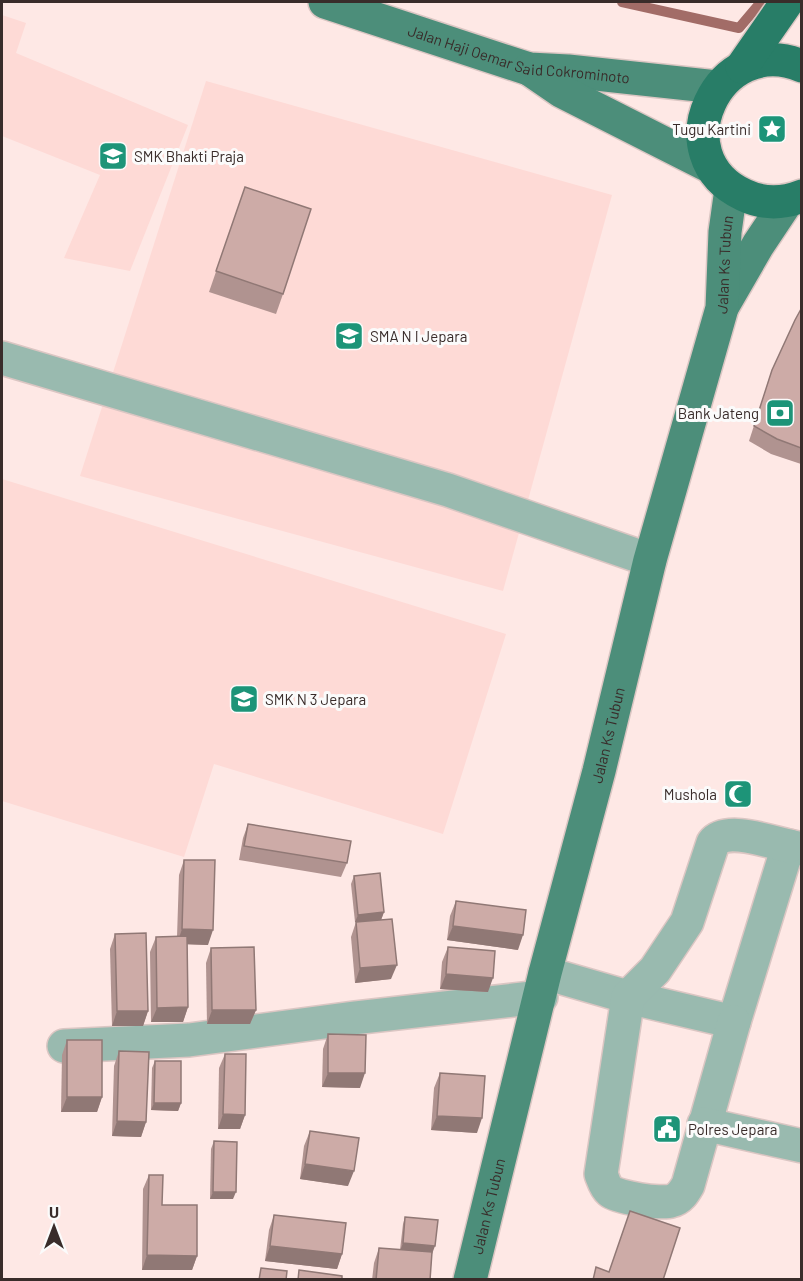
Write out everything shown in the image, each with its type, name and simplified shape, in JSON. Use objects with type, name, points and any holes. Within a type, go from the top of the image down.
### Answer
[{"type":"highway","points":[[786,2],[742,67],[717,87],[705,112],[702,141],[721,178],[757,201],[794,200]]},
{"type":"highway","points":[[742,67],[765,60],[790,61],[801,66]]},
{"type":"main road","name":"Jalan Haji Oemar Said Cokrominoto","points":[[325,2],[529,69],[717,87]]},
{"type":"main road","points":[[529,69],[561,91],[721,178]]},
{"type":"main road","name":"Jalan Ks Tubun","points":[[470,1280],[650,560],[722,308],[725,232],[721,178]]},
{"type":"main road","points":[[722,308],[758,245],[794,200]]},
{"type":"street","points":[[2,358],[448,490],[650,560]]},
{"type":"street","points":[[732,834],[795,847],[734,1022],[688,1185],[679,1198],[661,1203],[617,1195],[606,1186],[601,1174],[628,997],[655,970],[687,922],[713,843],[717,839],[732,834]]},
{"type":"street","points":[[64,1046],[189,1040],[354,1018],[543,985],[628,997],[734,1022]]},
{"type":"street","points":[[704,1124],[801,1146]]},
{"type":"shaded area","name":"SMK Bhakti Praja","points":[[2,15],[26,23],[16,53],[188,125],[130,271],[64,258],[100,175],[2,136]]},
{"type":"shaded area","name":"SMA N I Jepara","points":[[206,81],[612,195],[503,591],[80,476]]},
{"type":"shaded area","name":"SMK N 3 Jepara","points":[[2,479],[506,634],[443,834],[214,764],[184,857],[2,801]]},
{"type":"building","points":[[245,187],[311,209],[283,294],[216,271]]},
{"type":"building","name":"Bank Jateng","points":[[801,309],[801,448],[777,439],[754,426],[772,370]]},
{"type":"building","points":[[248,824],[351,841],[347,863],[244,846]]},
{"type":"building","points":[[184,860],[215,860],[213,930],[182,929]]},
{"type":"building","points":[[380,873],[384,912],[358,915],[354,876]]},
{"type":"building","points":[[456,901],[526,910],[523,935],[453,926]]},
{"type":"building","points":[[392,919],[397,965],[360,968],[356,922]]},
{"type":"building","points":[[146,933],[148,1011],[117,1011],[115,934]]},
{"type":"building","points":[[187,936],[188,1007],[157,1008],[156,937]]},
{"type":"building","points":[[254,947],[256,1010],[212,1010],[211,948]]},
{"type":"building","points":[[448,947],[495,951],[493,978],[446,974]]},
{"type":"building","points":[[328,1034],[366,1035],[365,1073],[328,1073]]},
{"type":"building","points":[[67,1040],[102,1040],[102,1097],[67,1097]]},
{"type":"building","points":[[119,1051],[149,1052],[146,1122],[117,1121]]},
{"type":"building","points":[[225,1054],[246,1054],[245,1115],[223,1114]]},
{"type":"building","points":[[155,1061],[181,1061],[181,1103],[154,1103]]},
{"type":"building","points":[[440,1073],[485,1076],[482,1118],[437,1116]]},
{"type":"building","points":[[310,1131],[359,1138],[354,1171],[305,1164]]},
{"type":"building","points":[[214,1141],[237,1142],[236,1192],[213,1192]]},
{"type":"building","points":[[149,1175],[163,1175],[162,1205],[197,1205],[197,1256],[147,1255]]},
{"type":"building","points":[[630,1211],[680,1228],[663,1280],[593,1280],[596,1267],[609,1272]]},
{"type":"building","points":[[274,1215],[346,1223],[342,1254],[270,1246]]},
{"type":"building","points":[[405,1217],[438,1220],[435,1246],[403,1243]]},
{"type":"building","points":[[379,1248],[432,1252],[430,1280],[376,1280]]},
{"type":"building","points":[[261,1268],[287,1271],[286,1280],[259,1280]]},
{"type":"building","points":[[299,1270],[342,1276],[342,1280],[298,1280]]},
{"type":"waterway","points":[[622,2],[739,28],[761,2]]},
{"type":"place","name":"Tugu Kartini","points":[[772,129]]},
{"type":"place","name":"SMK Bhakti Praja","points":[[113,156]]},
{"type":"place","name":"SMA N I Jepara","points":[[349,336]]},
{"type":"place","name":"Bank Jateng","points":[[780,413]]},
{"type":"place","name":"SMK N 3 Jepara","points":[[244,699]]},
{"type":"place","name":"Mushola","points":[[738,794]]},
{"type":"place","name":"Polres Jepara","points":[[667,1129]]}]
